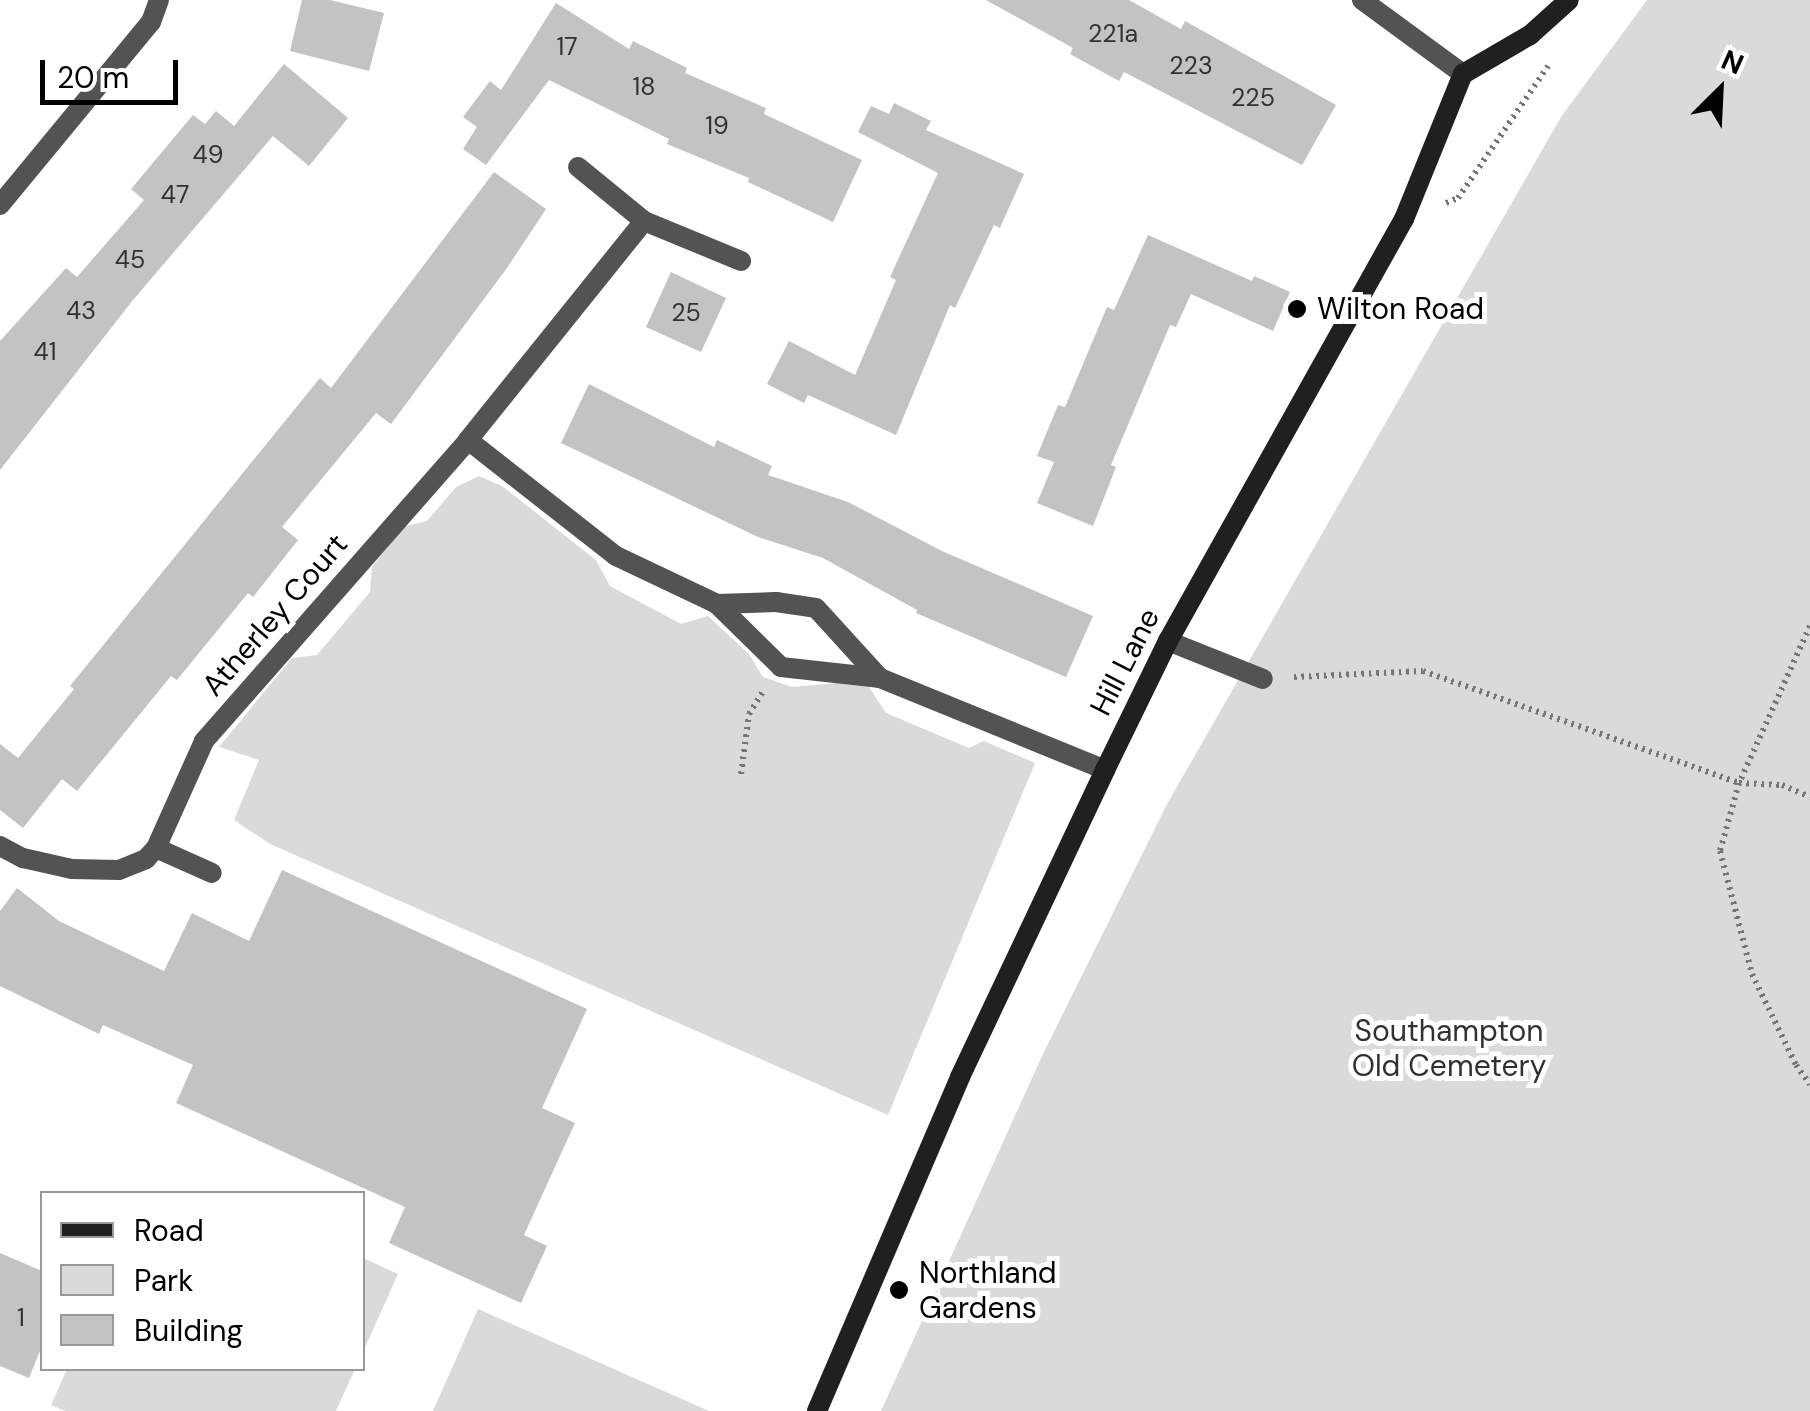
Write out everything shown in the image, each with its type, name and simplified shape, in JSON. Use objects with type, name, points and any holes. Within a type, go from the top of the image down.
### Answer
[{"type":"street","points":[[0,205],[151,22],[158,0]]},
{"type":"street","points":[[1362,0],[1463,74],[1530,35],[1564,6]]},
{"type":"street","name":"Hill Lane","points":[[817,1411],[960,1078],[1105,770],[1168,641],[1404,219],[1463,74]]},
{"type":"street","points":[[578,168],[644,221],[740,261]]},
{"type":"street","name":"Atherley Court","points":[[156,848],[204,741],[468,440],[644,221]]},
{"type":"street","points":[[468,440],[616,556],[717,604],[781,666],[880,678],[1105,770]]},
{"type":"street","points":[[717,604],[776,602],[816,608],[880,678]]},
{"type":"street","points":[[1168,641],[1262,679]]},
{"type":"street","points":[[0,846],[23,858],[72,869],[120,870],[146,860],[156,848],[212,873]]},
{"type":"path","points":[[1404,219],[1458,198],[1548,66],[1564,6]]},
{"type":"path","points":[[1810,626],[1739,783],[1720,852],[1752,974],[1796,1065],[1810,1084]]},
{"type":"path","points":[[741,774],[748,714],[781,666]]},
{"type":"path","points":[[1262,679],[1422,670],[1739,783],[1782,784],[1810,797]]},
{"type":"green space","name":"Southampton Old Cemetery","points":[[1647,0],[1810,0],[1810,1411],[881,1411],[1043,1054],[1167,804],[1561,117]]},
{"type":"green space","points":[[479,476],[502,486],[596,560],[610,586],[681,624],[708,616],[749,654],[763,677],[792,687],[836,683],[869,687],[886,713],[969,748],[984,741],[1035,763],[888,1115],[270,844],[234,820],[259,760],[219,747],[292,658],[317,655],[370,592],[372,567],[402,527],[427,521],[456,487]]},
{"type":"green space","points":[[365,1259],[398,1274],[365,1348]]},
{"type":"green space","points":[[478,1309],[709,1411],[433,1411]]},
{"type":"green space","points":[[66,1371],[354,1371],[336,1411],[65,1411],[51,1405]]},
{"type":"building","points":[[302,0],[330,0],[384,13],[369,71],[290,51]]},
{"type":"building","points":[[986,0],[1129,0],[1181,29],[1185,21],[1336,105],[1302,165],[1124,72],[1119,81],[1070,54],[1073,48]]},
{"type":"building","points":[[556,3],[629,49],[633,41],[687,68],[685,73],[766,108],[764,114],[862,160],[833,222],[748,182],[749,178],[667,144],[669,139],[549,80],[486,165],[463,149],[477,127],[463,117],[490,81],[501,90]]},
{"type":"building","points":[[284,64],[348,118],[309,166],[273,136],[133,300],[0,470],[0,341],[66,268],[77,277],[144,200],[131,189],[193,115],[205,124],[216,111],[234,126]]},
{"type":"building","points":[[894,103],[931,121],[926,130],[1024,174],[1000,228],[994,225],[955,308],[950,305],[896,435],[808,395],[804,403],[767,384],[789,341],[855,375],[896,280],[890,277],[938,173],[858,132],[871,106],[889,114]]},
{"type":"building","points":[[494,172],[546,209],[507,268],[391,424],[376,413],[282,527],[298,540],[253,597],[248,593],[177,680],[171,676],[77,791],[62,779],[23,828],[0,810],[0,744],[18,758],[74,689],[70,686],[320,378],[331,388]]},
{"type":"building","points":[[1148,235],[1252,281],[1254,276],[1290,292],[1273,331],[1191,294],[1176,327],[1170,325],[1111,465],[1116,467],[1093,526],[1037,503],[1054,462],[1037,456],[1058,405],[1065,407],[1107,307],[1114,310]]},
{"type":"building","points":[[671,272],[726,298],[701,352],[646,327]]},
{"type":"building","points":[[589,384],[714,447],[717,440],[772,466],[768,475],[848,502],[942,551],[1093,616],[1066,677],[916,613],[917,610],[823,558],[758,537],[561,443]]},
{"type":"building","points":[[282,870],[587,1009],[542,1108],[575,1123],[524,1235],[547,1246],[521,1303],[389,1243],[405,1207],[176,1103],[193,1065],[103,1025],[99,1034],[0,986],[0,911],[17,888],[59,921],[164,971],[192,913],[249,941]]},
{"type":"building","points":[[0,1253],[40,1270],[40,1351],[29,1378],[0,1366]]},
{"type":"place","name":"Wilton Road","points":[[1297,309]]},
{"type":"place","name":"Northland Gardens","points":[[899,1290]]}]
